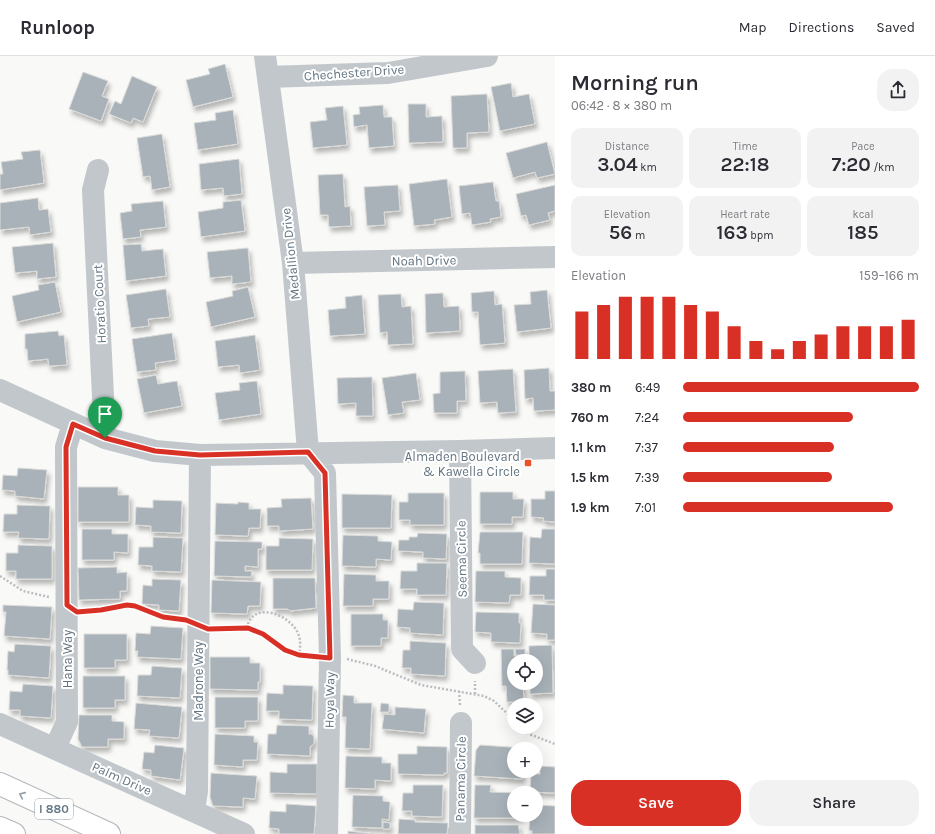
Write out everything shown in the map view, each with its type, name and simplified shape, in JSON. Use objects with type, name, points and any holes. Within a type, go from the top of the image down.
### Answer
[{"type":"highway","name":"I 880","points":[[0,784],[109,834]]},
{"type":"highway","points":[[0,828],[14,834]]},
{"type":"street","name":"Chechester Drive","points":[[267,66],[388,73],[488,56]]},
{"type":"street","name":"Medallion Drive","points":[[267,66],[292,263],[308,452]]},
{"type":"street","name":"Horatio Court","points":[[98,170],[93,190],[105,438]]},
{"type":"street","name":"Noah Drive","points":[[292,263],[555,257]]},
{"type":"street","points":[[0,390],[105,438],[155,451],[200,455],[555,448]]},
{"type":"street","name":"Hana Way","points":[[55,748],[67,722],[66,447],[73,424]]},
{"type":"street","name":"Seema Circle","points":[[460,451],[462,649],[475,663]]},
{"type":"street","name":"Hoya Way","points":[[308,452],[325,473],[330,658],[328,834]]},
{"type":"street","name":"Madrone Way","points":[[194,811],[197,791],[200,455]]},
{"type":"street","name":"Panama Circle","points":[[460,834],[461,723]]},
{"type":"street","name":"Palm Drive","points":[[0,724],[244,834]]},
{"type":"path","points":[[0,576],[23,590],[55,598],[77,612],[101,610],[127,605],[135,606],[163,617],[186,620],[208,629],[248,628],[263,634],[285,650],[299,655],[342,658],[375,666],[421,685],[484,696],[494,701],[507,713]]},
{"type":"path","points":[[248,628],[249,622],[254,617],[262,613],[272,612],[279,615],[288,620],[298,634],[300,644],[299,655]]},
{"type":"path","points":[[529,734],[555,744]]},
{"type":"building","points":[[225,64],[233,97],[193,107],[186,80],[210,74],[208,69]]},
{"type":"building","points":[[83,72],[108,81],[102,96],[109,99],[101,121],[69,109]]},
{"type":"building","points":[[132,76],[157,87],[143,122],[133,118],[131,123],[109,114],[115,101],[121,104]]},
{"type":"building","points":[[511,83],[513,97],[529,94],[535,124],[500,131],[491,87]]},
{"type":"building","points":[[487,94],[489,132],[467,133],[467,148],[453,148],[451,96]]},
{"type":"building","points":[[408,104],[426,104],[426,117],[442,116],[443,142],[409,143]]},
{"type":"building","points":[[383,105],[384,117],[392,117],[394,146],[369,148],[367,125],[354,127],[353,115],[360,114],[359,107]]},
{"type":"building","points":[[343,106],[347,145],[313,148],[310,122],[327,120],[325,108]]},
{"type":"building","points":[[233,110],[238,144],[198,150],[194,123],[216,120],[215,113]]},
{"type":"building","points":[[162,134],[170,187],[152,190],[150,176],[143,177],[137,138]]},
{"type":"building","points":[[547,142],[555,174],[537,178],[535,172],[513,178],[506,153]]},
{"type":"building","points":[[40,150],[44,183],[0,190],[0,174],[3,174],[1,162],[23,159],[21,152]]},
{"type":"building","points":[[239,159],[242,194],[224,196],[223,188],[201,190],[199,164]]},
{"type":"building","points":[[343,174],[345,207],[350,206],[351,226],[329,227],[328,215],[320,215],[318,175]]},
{"type":"building","points":[[447,179],[452,217],[434,220],[435,224],[414,226],[409,184]]},
{"type":"building","points":[[493,182],[496,201],[499,201],[501,217],[490,219],[491,222],[472,225],[470,213],[462,214],[459,186]]},
{"type":"building","points":[[398,185],[400,211],[384,212],[385,225],[367,226],[364,187]]},
{"type":"building","points":[[555,185],[555,211],[548,213],[550,220],[529,225],[526,215],[521,216],[516,194]]},
{"type":"building","points":[[38,198],[39,210],[48,209],[51,232],[30,235],[29,227],[0,230],[0,203]]},
{"type":"building","points":[[241,200],[245,231],[201,237],[198,212],[223,208],[223,202]]},
{"type":"building","points":[[163,201],[166,227],[140,230],[141,237],[123,239],[120,213],[132,211],[131,204]]},
{"type":"building","points":[[53,243],[56,277],[37,279],[37,271],[15,273],[12,247]]},
{"type":"building","points":[[141,244],[142,251],[163,249],[166,276],[126,281],[123,245]]},
{"type":"building","points":[[248,248],[251,282],[232,284],[232,276],[210,278],[207,252]]},
{"type":"building","points":[[55,282],[61,312],[17,322],[12,296],[39,290],[38,285]]},
{"type":"building","points":[[248,287],[255,317],[211,327],[206,302],[233,296],[232,291]]},
{"type":"building","points":[[166,289],[170,317],[148,319],[149,326],[131,328],[126,295]]},
{"type":"building","points":[[547,290],[551,328],[517,332],[514,305],[531,304],[530,292]]},
{"type":"building","points":[[494,291],[495,305],[502,304],[505,343],[480,345],[478,312],[472,312],[471,293]]},
{"type":"building","points":[[443,293],[444,307],[459,306],[460,331],[426,333],[425,294]]},
{"type":"building","points":[[401,294],[402,307],[411,306],[413,344],[388,345],[387,332],[380,333],[378,295]]},
{"type":"building","points":[[362,295],[365,334],[330,336],[328,310],[346,308],[345,297]]},
{"type":"building","points":[[58,331],[59,336],[64,335],[67,365],[49,366],[48,359],[28,361],[27,349],[25,349],[25,334]]},
{"type":"building","points":[[172,333],[176,360],[155,363],[156,370],[137,372],[132,339]]},
{"type":"building","points":[[255,335],[260,370],[240,373],[239,365],[218,367],[215,341]]},
{"type":"building","points":[[549,368],[550,391],[555,391],[555,410],[534,411],[533,398],[525,399],[524,370]]},
{"type":"building","points":[[513,369],[516,412],[498,413],[497,402],[480,403],[478,371]]},
{"type":"building","points":[[465,371],[466,401],[457,401],[457,413],[434,413],[433,394],[440,393],[440,372]]},
{"type":"building","points":[[416,373],[420,400],[402,402],[404,413],[388,415],[382,378]]},
{"type":"building","points":[[156,375],[158,384],[177,381],[182,406],[144,413],[137,379]]},
{"type":"building","points":[[372,377],[373,416],[356,416],[356,403],[338,404],[337,378]]},
{"type":"building","points":[[257,381],[261,414],[219,420],[215,393],[240,390],[239,383]]},
{"type":"building","points":[[18,468],[47,470],[44,499],[15,496],[15,491],[2,490],[3,475],[17,476]]},
{"type":"building","points":[[78,487],[118,487],[118,495],[129,495],[129,522],[78,522]]},
{"type":"building","points":[[545,491],[555,491],[555,522],[543,521],[544,518],[531,517],[531,499],[545,499]]},
{"type":"building","points":[[480,492],[513,492],[513,499],[524,499],[523,517],[512,517],[512,524],[480,524]]},
{"type":"building","points":[[408,493],[444,493],[444,525],[410,525],[410,520],[399,520],[399,502],[408,502]]},
{"type":"building","points":[[342,494],[392,495],[391,528],[342,528]]},
{"type":"building","points":[[311,498],[313,529],[279,531],[279,526],[267,526],[267,508],[282,507],[281,499]]},
{"type":"building","points":[[153,500],[182,501],[181,533],[151,532],[151,526],[135,525],[136,507],[153,508]]},
{"type":"building","points":[[238,502],[249,503],[249,509],[261,509],[260,528],[249,528],[248,536],[215,535],[216,503],[238,504]]},
{"type":"building","points":[[17,505],[50,506],[49,539],[18,538],[19,532],[3,532],[4,514],[17,514]]},
{"type":"building","points":[[82,529],[112,529],[112,534],[128,534],[128,553],[114,552],[114,560],[82,560]]},
{"type":"building","points":[[542,529],[555,529],[555,564],[529,563],[530,537],[541,538]]},
{"type":"building","points":[[480,532],[523,532],[522,564],[480,564],[480,553],[478,553]]},
{"type":"building","points":[[418,533],[447,534],[446,559],[423,558],[423,552],[398,551],[399,540],[409,540],[409,537],[417,537]]},
{"type":"building","points":[[343,535],[378,536],[378,541],[392,542],[391,560],[376,559],[376,567],[342,566]]},
{"type":"building","points":[[153,537],[183,538],[181,572],[152,571],[152,566],[138,565],[139,547],[153,547]]},
{"type":"building","points":[[279,538],[313,539],[312,570],[266,570],[266,546],[279,546]]},
{"type":"building","points":[[215,541],[262,542],[262,549],[258,549],[258,567],[245,566],[245,571],[252,571],[251,577],[214,576]]},
{"type":"building","points":[[18,545],[52,546],[52,579],[16,579],[16,571],[6,571],[6,553],[18,553]]},
{"type":"building","points":[[417,563],[447,563],[446,595],[417,595],[417,589],[400,589],[401,571],[417,571]]},
{"type":"building","points":[[117,567],[117,573],[127,572],[127,591],[120,591],[120,599],[79,600],[78,568]]},
{"type":"building","points":[[546,569],[555,569],[555,600],[544,600],[544,595],[529,595],[530,576],[546,576]]},
{"type":"building","points":[[476,571],[505,571],[505,577],[521,578],[521,595],[510,595],[509,603],[475,602]]},
{"type":"building","points":[[344,574],[376,575],[376,581],[389,581],[389,599],[373,599],[373,606],[343,606]]},
{"type":"building","points":[[273,578],[315,578],[316,608],[290,611],[288,609],[273,609]]},
{"type":"building","points":[[152,579],[181,580],[179,611],[159,610],[159,605],[142,604],[143,585],[152,586]]},
{"type":"building","points":[[212,580],[261,582],[260,606],[248,606],[247,614],[211,613]]},
{"type":"building","points":[[414,602],[444,603],[443,635],[410,633],[410,628],[397,627],[398,609],[413,610]]},
{"type":"building","points":[[533,604],[555,605],[555,640],[547,640],[547,634],[531,633]]},
{"type":"building","points":[[3,605],[52,607],[50,639],[4,636],[6,612],[3,612]]},
{"type":"building","points":[[476,612],[519,613],[519,623],[521,623],[520,643],[491,642],[491,633],[475,632]]},
{"type":"building","points":[[351,614],[383,614],[383,620],[388,620],[388,638],[381,638],[381,646],[351,646]]},
{"type":"building","points":[[151,626],[183,628],[181,659],[137,657],[138,651],[135,651],[136,633],[150,634]]},
{"type":"building","points":[[84,634],[127,634],[127,660],[115,660],[115,668],[84,668]]},
{"type":"building","points":[[410,641],[446,643],[445,676],[411,674],[411,668],[402,668],[403,650],[410,650]]},
{"type":"building","points":[[15,644],[51,646],[49,678],[8,675],[8,651],[14,652]]},
{"type":"building","points":[[552,645],[553,693],[530,694],[530,690],[543,690],[543,654],[529,654],[529,646]]},
{"type":"building","points":[[501,649],[514,649],[514,654],[507,654],[507,690],[523,690],[524,698],[507,698],[507,702],[506,686],[502,686]]},
{"type":"building","points":[[515,649],[525,649],[525,654],[516,654]]},
{"type":"building","points":[[210,657],[250,657],[250,663],[260,663],[260,682],[258,682],[258,690],[210,689]]},
{"type":"building","points":[[152,666],[182,668],[180,698],[137,696],[138,675],[151,675]]},
{"type":"building","points":[[83,676],[125,676],[125,700],[115,700],[115,708],[83,708]]},
{"type":"building","points":[[23,684],[53,686],[51,718],[20,716],[20,710],[9,710],[10,691],[22,692]]},
{"type":"building","points":[[283,685],[313,686],[312,720],[279,719],[279,711],[266,711],[267,693],[283,694]]},
{"type":"building","points":[[343,695],[354,696],[354,703],[372,703],[370,749],[345,748],[346,717],[342,717]]},
{"type":"building","points":[[215,697],[258,697],[258,721],[245,721],[245,728],[215,728]]},
{"type":"building","points":[[136,703],[182,707],[179,738],[149,736],[150,730],[134,729]]},
{"type":"building","points":[[381,703],[389,704],[389,712],[380,712]]},
{"type":"building","points":[[395,707],[426,709],[424,733],[382,729],[384,714],[395,715]]},
{"type":"building","points":[[79,715],[112,715],[112,721],[124,722],[124,739],[108,739],[108,747],[82,747],[78,739]]},
{"type":"building","points":[[277,725],[309,726],[309,734],[312,734],[314,737],[314,744],[310,747],[310,756],[267,754],[268,734],[276,734]]},
{"type":"building","points":[[215,734],[254,736],[254,742],[258,742],[257,760],[243,760],[243,767],[214,765]]},
{"type":"building","points":[[155,745],[184,748],[180,780],[151,776],[151,770],[142,769],[144,752],[154,753]]},
{"type":"building","points":[[480,745],[507,747],[507,778],[522,779],[474,776],[476,750]]},
{"type":"building","points":[[417,746],[447,747],[447,773],[444,773],[444,775],[398,774],[398,754],[417,754]]},
{"type":"building","points":[[346,756],[382,757],[382,763],[391,763],[391,781],[375,780],[375,789],[345,788]]},
{"type":"building","points":[[287,764],[317,764],[317,794],[270,793],[270,772],[287,773]]},
{"type":"building","points":[[543,766],[555,767],[555,793],[543,793],[543,786],[530,786],[531,778],[543,778]]},
{"type":"building","points":[[211,773],[257,776],[255,799],[243,798],[243,807],[213,806],[210,797]]},
{"type":"building","points":[[413,785],[443,785],[442,817],[412,816],[412,811],[402,811],[403,793],[413,793]]},
{"type":"building","points":[[475,785],[491,785],[490,792],[507,793],[507,818],[474,818]]},
{"type":"building","points":[[353,795],[383,796],[383,801],[390,802],[389,820],[382,819],[382,828],[352,827]]},
{"type":"building","points":[[286,804],[316,806],[314,834],[279,834],[279,829],[269,828],[270,811],[286,812]]},
{"type":"building","points":[[543,805],[555,806],[555,834],[532,834],[532,831],[529,830],[530,822],[543,822]]},
{"type":"building","points":[[399,819],[415,820],[415,822],[448,823],[447,834],[398,834]]},
{"type":"building","points":[[383,822],[390,823],[390,829],[383,829]]},
{"type":"building","points":[[475,825],[518,825],[520,834],[475,834]]},
{"type":"building","points":[[348,831],[375,834],[348,834]]},
{"type":"place","name":"Almaden Boulevard & Kawella Circle","points":[[528,463]]},
{"type":"route","points":[[73,424],[105,438],[155,451],[200,455],[308,452],[325,473],[330,658],[299,655],[285,650],[263,634],[248,628],[208,629],[186,620],[163,617],[135,606],[127,605],[101,610],[77,612],[67,605],[66,447],[73,424]]}]
